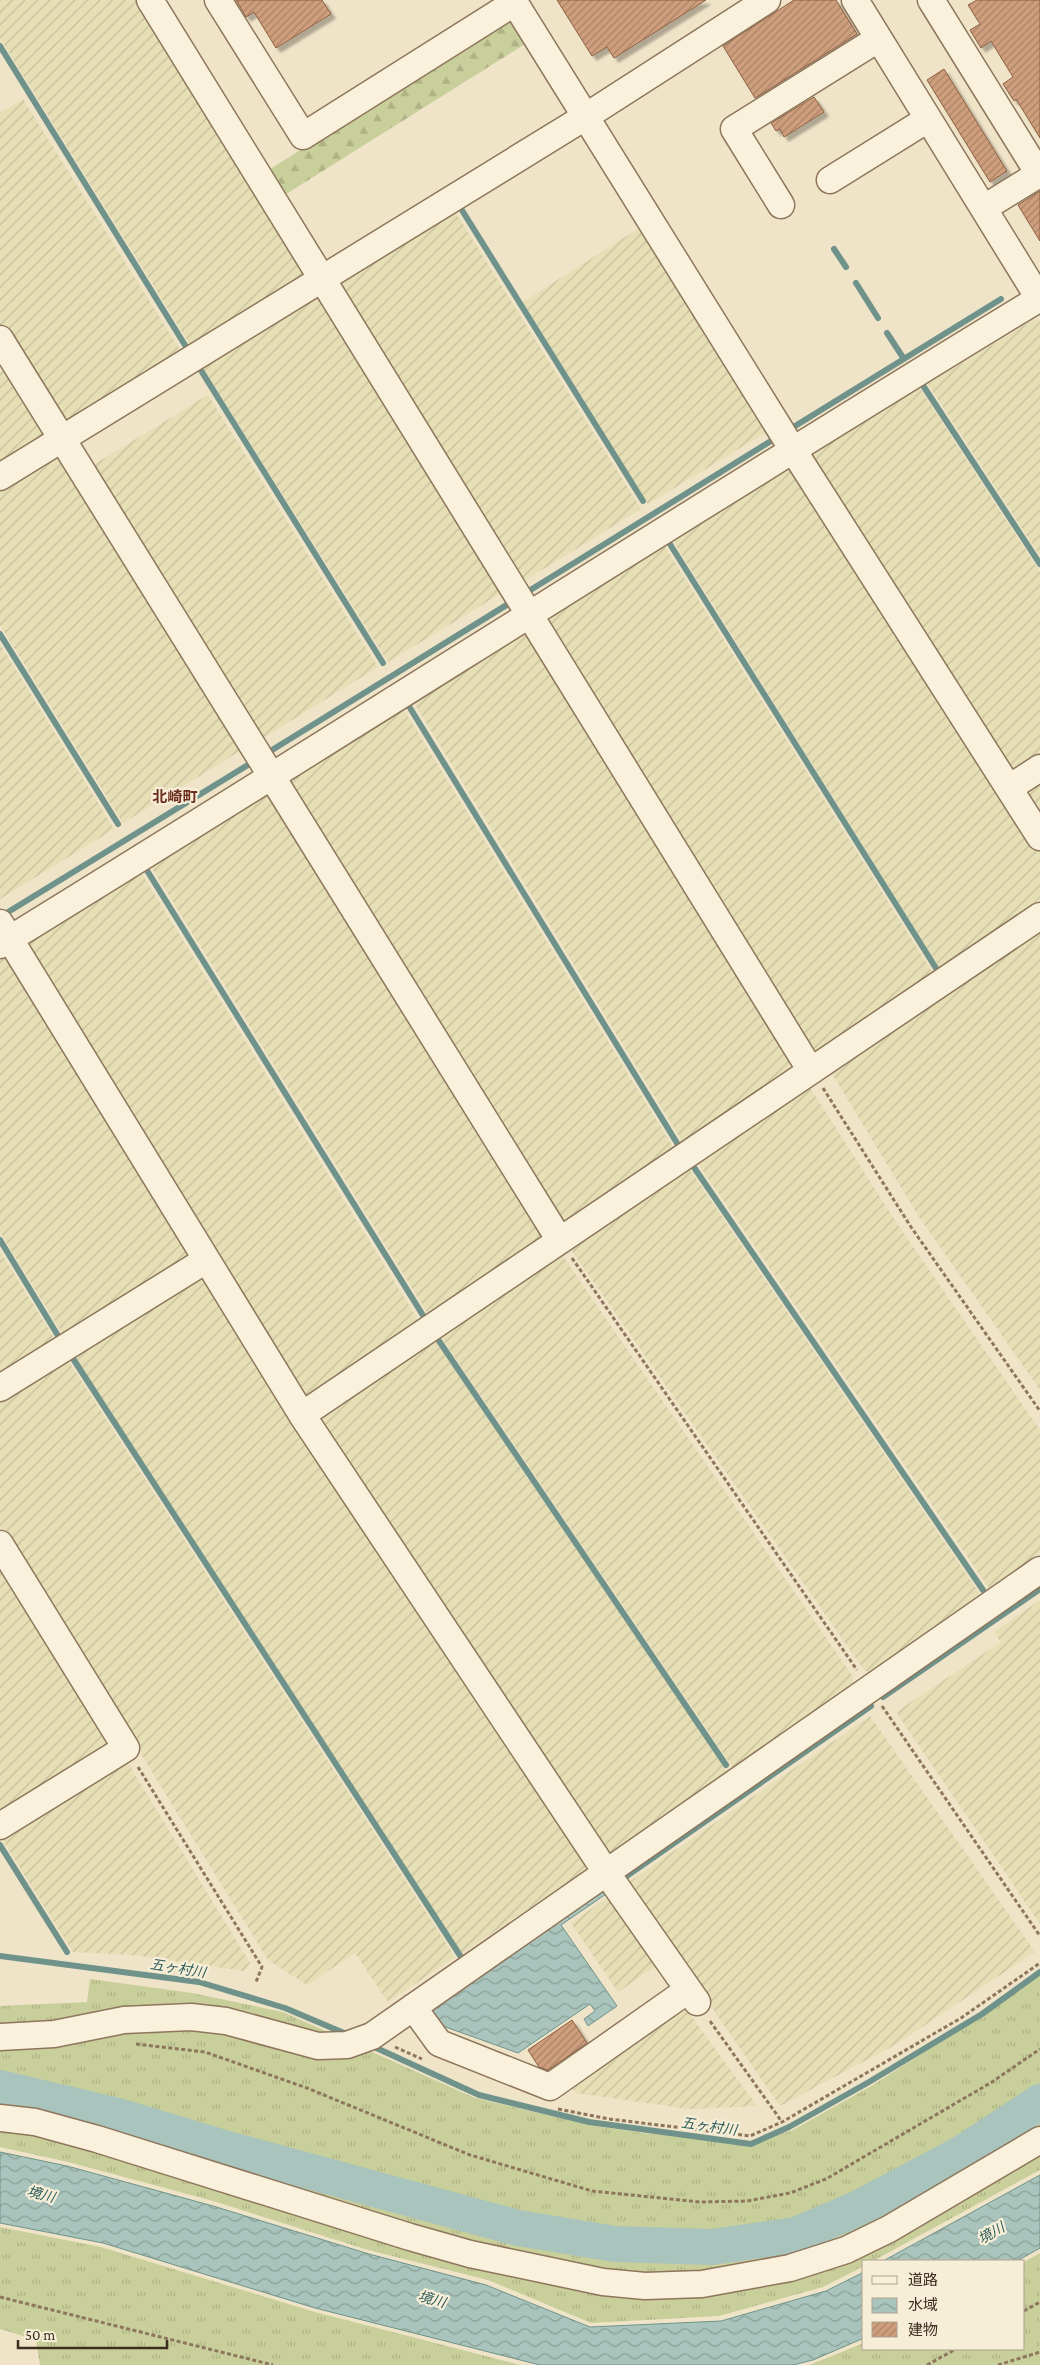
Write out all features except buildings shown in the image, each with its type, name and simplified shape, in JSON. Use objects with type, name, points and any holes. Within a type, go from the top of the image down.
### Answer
[{"type":"street","points":[[150,0],[812,1071]]},
{"type":"street","points":[[218,0],[303,136],[514,1],[787,439],[1040,837]]},
{"type":"street","points":[[0,477],[323,280],[585,117],[768,0]]},
{"type":"street","points":[[931,0],[1039,174],[984,208]]},
{"type":"street","points":[[412,2007],[439,2043],[550,2087],[692,1996],[606,1872],[302,1416],[4,934],[263,763],[787,439],[1040,299],[878,38],[864,3]]},
{"type":"street","points":[[781,205],[734,129],[878,38]]},
{"type":"street","points":[[830,180],[928,119]]},
{"type":"street","points":[[0,339],[559,1240]]},
{"type":"street","points":[[1009,788],[1040,768]]},
{"type":"street","points":[[302,1416],[559,1240],[1040,916]]},
{"type":"street","points":[[0,1388],[206,1260]]},
{"type":"street","points":[[0,1544],[126,1748],[0,1826]]},
{"type":"street","points":[[0,2037],[54,2034],[124,2020],[191,2017],[226,2021],[318,2046],[347,2046],[372,2036],[1040,1570]]},
{"type":"street","points":[[0,2118],[35,2122],[97,2139],[470,2254],[603,2282],[645,2286],[702,2284],[790,2268],[846,2250],[889,2229],[1040,2140]]},
{"type":"path","points":[[812,1071],[911,1227],[1040,1412]]},
{"type":"path","points":[[559,1240],[1040,1936]]},
{"type":"path","points":[[126,1748],[262,1967],[256,1982]]},
{"type":"path","points":[[550,2108],[609,2119],[750,2136],[782,2122],[961,2018],[1040,1963]]},
{"type":"path","points":[[692,1996],[782,2122]]},
{"type":"path","points":[[372,2036],[425,2060]]},
{"type":"path","points":[[129,2043],[205,2052],[307,2088],[470,2155],[592,2191],[700,2202],[748,2201],[790,2193],[826,2179],[992,2082],[1040,2049]]},
{"type":"path","points":[[0,2297],[273,2365]]},
{"type":"path","points":[[1025,2310],[1040,2302]]},
{"type":"path","points":[[927,2365],[954,2350]]},
{"type":"path","points":[[998,2365],[1040,2352]]},
{"type":"shaded area","points":[[0,0],[139,0],[306,277],[192,348],[0,38]]},
{"type":"shaded area","points":[[23,99],[182,353],[64,426],[0,329],[0,113]]},
{"type":"shaded area","points":[[454,210],[641,509],[519,584],[337,281]]},
{"type":"shaded area","points":[[644,225],[773,428],[648,504],[523,302]]},
{"type":"shaded area","points":[[320,294],[507,590],[388,662],[200,363]]},
{"type":"shaded area","points":[[1035,319],[1040,320],[1040,556],[928,384]]},
{"type":"shaded area","points":[[8,367],[48,433],[0,468],[0,372]]},
{"type":"shaded area","points":[[917,384],[1040,572],[1040,761],[1008,776],[807,450]]},
{"type":"shaded area","points":[[208,395],[378,667],[258,741],[90,467]]},
{"type":"shaded area","points":[[57,454],[245,748],[123,823],[0,625],[0,489]]},
{"type":"shaded area","points":[[787,463],[798,466],[1040,851],[1040,899],[939,967],[670,536]]},
{"type":"shaded area","points":[[662,542],[936,978],[814,1054],[544,614]]},
{"type":"shaded area","points":[[523,630],[531,632],[798,1071],[685,1146],[411,698]]},
{"type":"shaded area","points":[[0,644],[114,829],[0,899]]},
{"type":"shaded area","points":[[401,705],[676,1152],[566,1225],[558,1223],[285,777]]},
{"type":"shaded area","points":[[1040,783],[1040,816],[1025,793]]},
{"type":"shaded area","points":[[265,787],[546,1239],[430,1317],[147,860]]},
{"type":"shaded area","points":[[137,866],[420,1323],[309,1397],[299,1396],[22,938]]},
{"type":"shaded area","points":[[1040,932],[1040,1390],[919,1217],[831,1072]]},
{"type":"shaded area","points":[[0,956],[7,958],[193,1254],[65,1338],[0,1232]]},
{"type":"shaded area","points":[[809,1086],[896,1222],[1040,1430],[1040,1553],[989,1588],[697,1162]]},
{"type":"shaded area","points":[[686,1164],[980,1594],[869,1672],[864,1670],[570,1248]]},
{"type":"shaded area","points":[[0,1251],[57,1343],[0,1378]]},
{"type":"shaded area","points":[[562,1255],[853,1677],[853,1684],[733,1768],[437,1331]]},
{"type":"shaded area","points":[[197,1276],[211,1282],[587,1858],[587,1869],[461,1954],[71,1352]]},
{"type":"shaded area","points":[[431,1335],[727,1772],[610,1854],[602,1850],[315,1412]]},
{"type":"shaded area","points":[[65,1356],[455,1957],[388,2002],[355,1953],[307,1985],[268,1960],[0,1526],[0,1395]]},
{"type":"shaded area","points":[[0,1556],[117,1742],[0,1819]]},
{"type":"shaded area","points":[[1040,1600],[1040,1924],[896,1712],[1001,1642],[994,1632]]},
{"type":"shaded area","points":[[870,1716],[1035,1952],[895,2045],[780,2106],[626,1884]]},
{"type":"shaded area","points":[[126,1760],[250,1963],[244,1971],[133,1955],[73,1952],[0,1836]]},
{"type":"shaded area","points":[[608,1897],[656,1966],[618,1992],[571,1923]]},
{"type":"shaded area","points":[[686,2009],[757,2106],[690,2109],[576,2093],[573,2089]]},
{"type":"green space","points":[[514,16],[530,41],[283,196],[267,171]]},
{"type":"green space","points":[[1040,1975],[1040,2170],[875,2260],[862,2260],[862,2267],[823,2287],[719,2316],[591,2323],[488,2280],[368,2250],[213,2201],[68,2162],[0,2147],[0,2006],[87,2002],[90,1979],[192,1993],[283,2012],[475,2098],[590,2125],[643,2133],[752,2142],[791,2131],[873,2085],[981,2016]]},
{"type":"green space","points":[[0,2227],[101,2247],[315,2312],[521,2365],[40,2365],[36,2340],[0,2329]]},
{"type":"green space","points":[[1040,2253],[1040,2365],[809,2365],[862,2344],[862,2350],[1025,2350],[1025,2261]]},
{"type":"water","points":[[606,1887],[609,1892],[561,1925],[617,2006],[588,2026],[584,2019],[595,2011],[590,2004],[518,2053],[443,2026],[431,2009]]},
{"type":"water","name":"境川","points":[[0,2152],[67,2166],[213,2206],[369,2254],[486,2285],[590,2327],[721,2321],[826,2291],[862,2273],[862,2339],[813,2360],[793,2365],[540,2365],[315,2308],[103,2243],[0,2223]]},
{"type":"water","name":"境川","points":[[1040,2175],[1040,2248],[1019,2260],[885,2260]]},
{"type":"waterway","points":[[0,46],[188,350]]},
{"type":"waterway","points":[[460,207],[643,501]]},
{"type":"waterway","points":[[834,249],[846,267]]},
{"type":"waterway","points":[[856,283],[878,318]]},
{"type":"waterway","points":[[787,431],[1001,299]]},
{"type":"waterway","points":[[887,333],[904,359]]},
{"type":"waterway","points":[[197,364],[383,663]]},
{"type":"waterway","points":[[922,384],[1040,564]]},
{"type":"waterway","points":[[524,594],[779,436]]},
{"type":"waterway","points":[[668,541],[939,973],[942,971]]},
{"type":"waterway","points":[[264,755],[513,601]]},
{"type":"waterway","points":[[0,634],[118,824]]},
{"type":"waterway","points":[[407,703],[680,1148]]},
{"type":"waterway","points":[[0,917],[256,760]]},
{"type":"waterway","points":[[143,864],[424,1317]]},
{"type":"waterway","points":[[691,1163],[983,1590]]},
{"type":"waterway","points":[[0,1240],[60,1339]]},
{"type":"waterway","points":[[435,1335],[726,1765]]},
{"type":"waterway","points":[[70,1354],[461,1957]]},
{"type":"waterway","points":[[883,1697],[1040,1589]]},
{"type":"waterway","points":[[621,1880],[871,1706]]},
{"type":"waterway","points":[[0,1845],[67,1952]]},
{"type":"waterway","name":"五ヶ村川","points":[[0,1956],[199,1982],[285,2008],[344,2033]]},
{"type":"waterway","name":"五ヶ村川","points":[[372,2046],[479,2095],[589,2122],[751,2144],[789,2127],[869,2082],[982,2014],[1040,1972]]},
{"type":"waterway","points":[[0,2088],[118,2116],[224,2148],[518,2228],[615,2244],[712,2247],[796,2235],[859,2208],[961,2154],[1040,2102]]},
{"type":"district","name":"北崎町","points":[[175,797]]}]
